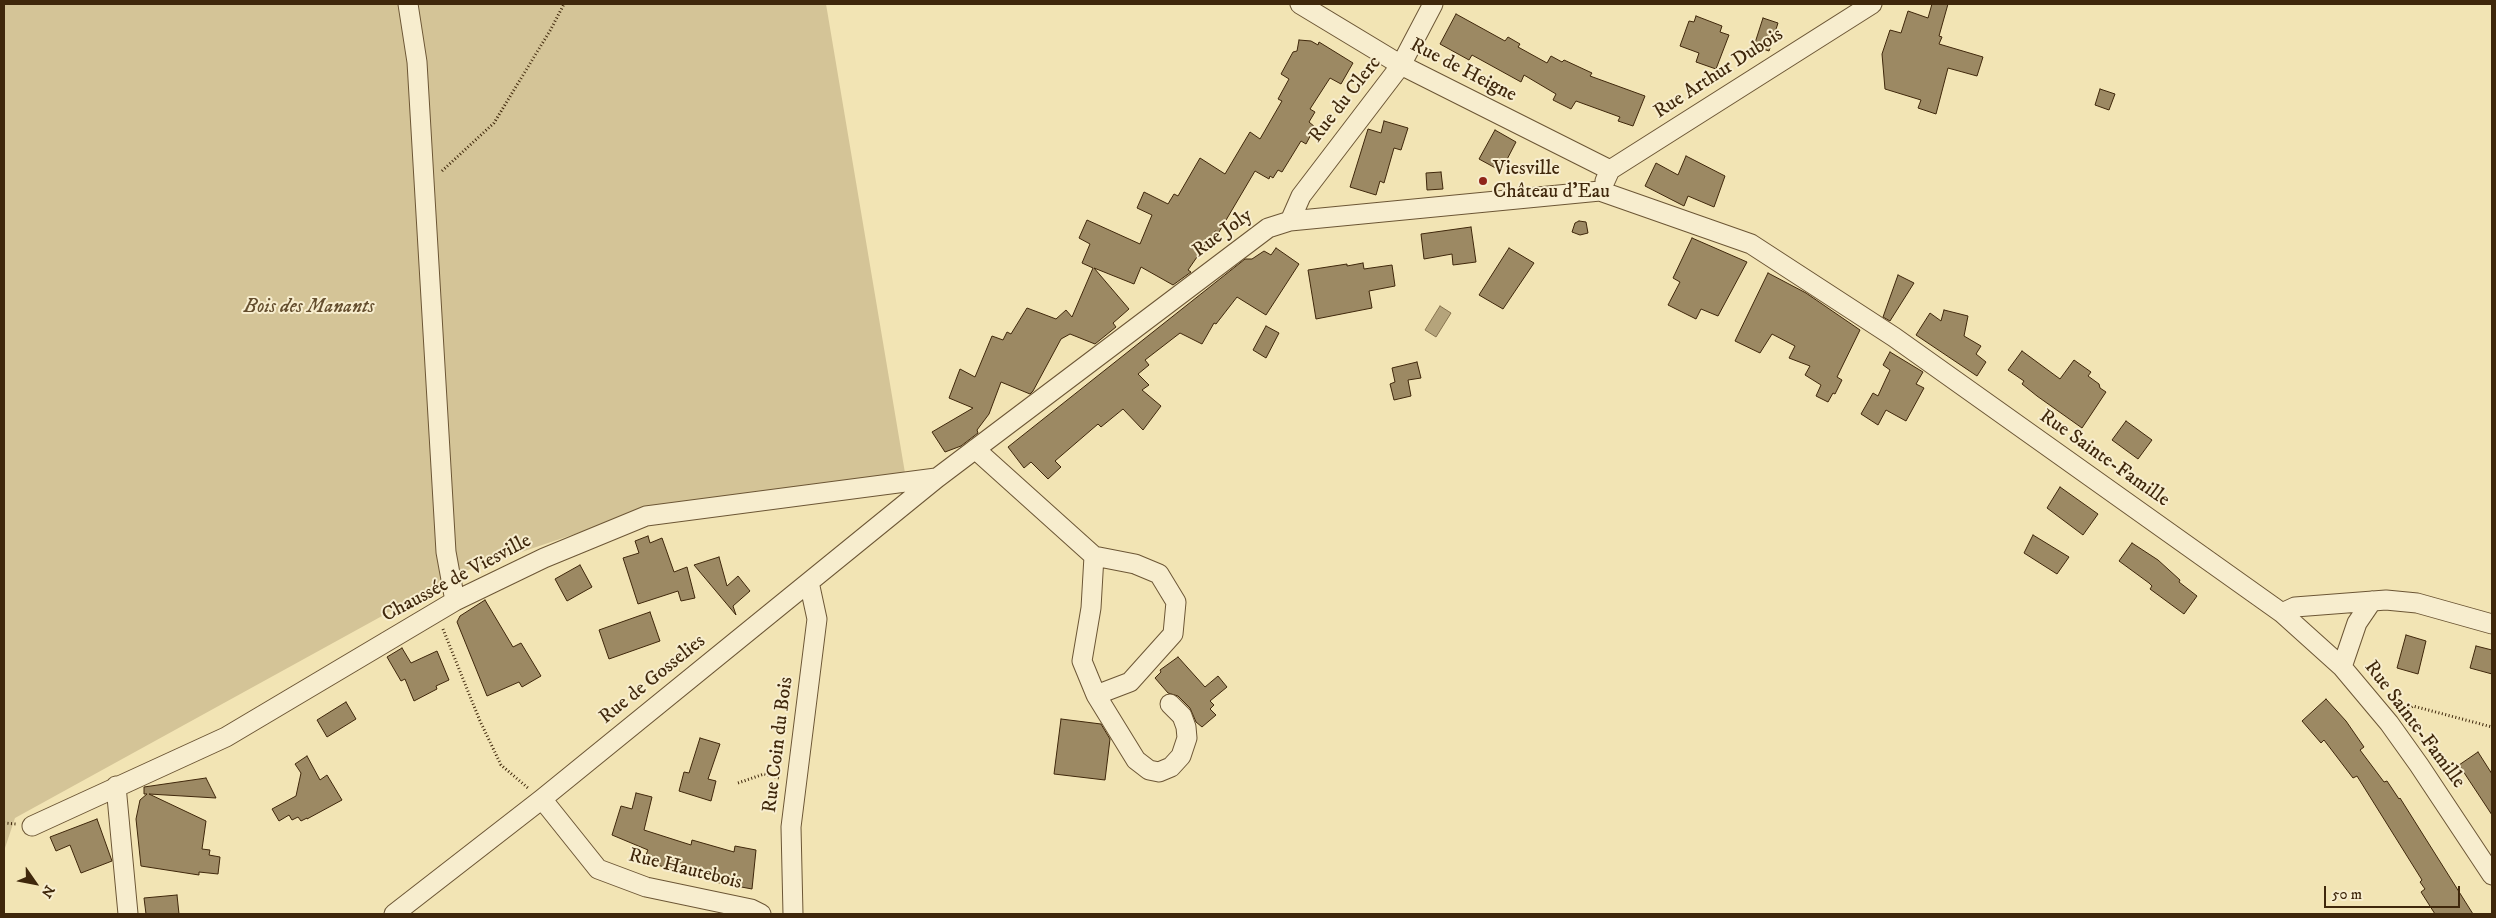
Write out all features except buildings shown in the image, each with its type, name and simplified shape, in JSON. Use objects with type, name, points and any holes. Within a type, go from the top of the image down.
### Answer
[{"type":"street","points":[[408,4],[417,62],[446,552],[455,602]]},
{"type":"street","name":"Rue de Heigne","points":[[1300,4],[1401,65],[1610,170]]},
{"type":"street","name":"Rue du Clerc","points":[[1290,221],[1301,196],[1401,65],[1433,4]]},
{"type":"street","name":"Rue Arthur Dubois","points":[[1610,170],[1872,4]]},
{"type":"street","points":[[1600,191],[1610,170]]},
{"type":"street","name":"Rue Joly","points":[[937,478],[1268,228],[1290,221],[1600,191]]},
{"type":"street","name":"Rue Sainte-Famille","points":[[1600,191],[1751,244],[1894,337],[2282,613],[2342,667],[2388,723],[2419,765],[2492,875]]},
{"type":"street","points":[[975,449],[1094,556],[1136,564],[1159,574],[1176,602],[1172,634],[1166,641],[1130,682],[1096,695]]},
{"type":"street","name":"Chaussée de Viesville","points":[[32,826],[226,737],[455,602],[544,558],[646,516],[937,478]]},
{"type":"street","name":"Rue de Gosselies","points":[[394,914],[542,799],[937,478]]},
{"type":"street","points":[[1094,556],[1091,608],[1082,661],[1096,695],[1136,760],[1149,770],[1159,772],[1171,767],[1181,756],[1187,738],[1182,716],[1170,704]]},
{"type":"street","name":"Rue Coin du Bois","points":[[793,914],[791,827],[817,619],[809,582]]},
{"type":"street","points":[[2282,613],[2295,607],[2372,601],[2417,603],[2492,624]]},
{"type":"street","points":[[2342,667],[2357,623],[2372,601]]},
{"type":"street","points":[[116,786],[128,914]]},
{"type":"street","name":"Rue Hautebois","points":[[542,799],[598,869],[646,887],[751,909],[761,914]]},
{"type":"path","points":[[424,187],[494,123],[551,30],[564,4]]},
{"type":"path","points":[[436,613],[480,721],[501,766],[542,799]]},
{"type":"path","points":[[2388,723],[2413,706],[2492,727]]},
{"type":"path","points":[[738,783],[764,774],[797,782]]},
{"type":"green space","name":"Bois des Manants","points":[[4,4],[826,4],[905,473],[655,507],[462,572],[15,818],[4,851]]},
{"type":"shaded area","points":[[1440,306],[1451,313],[1436,337],[1425,330]]},
{"type":"place","name":"Viesville Château d'Eau","points":[[1483,181]]}]
